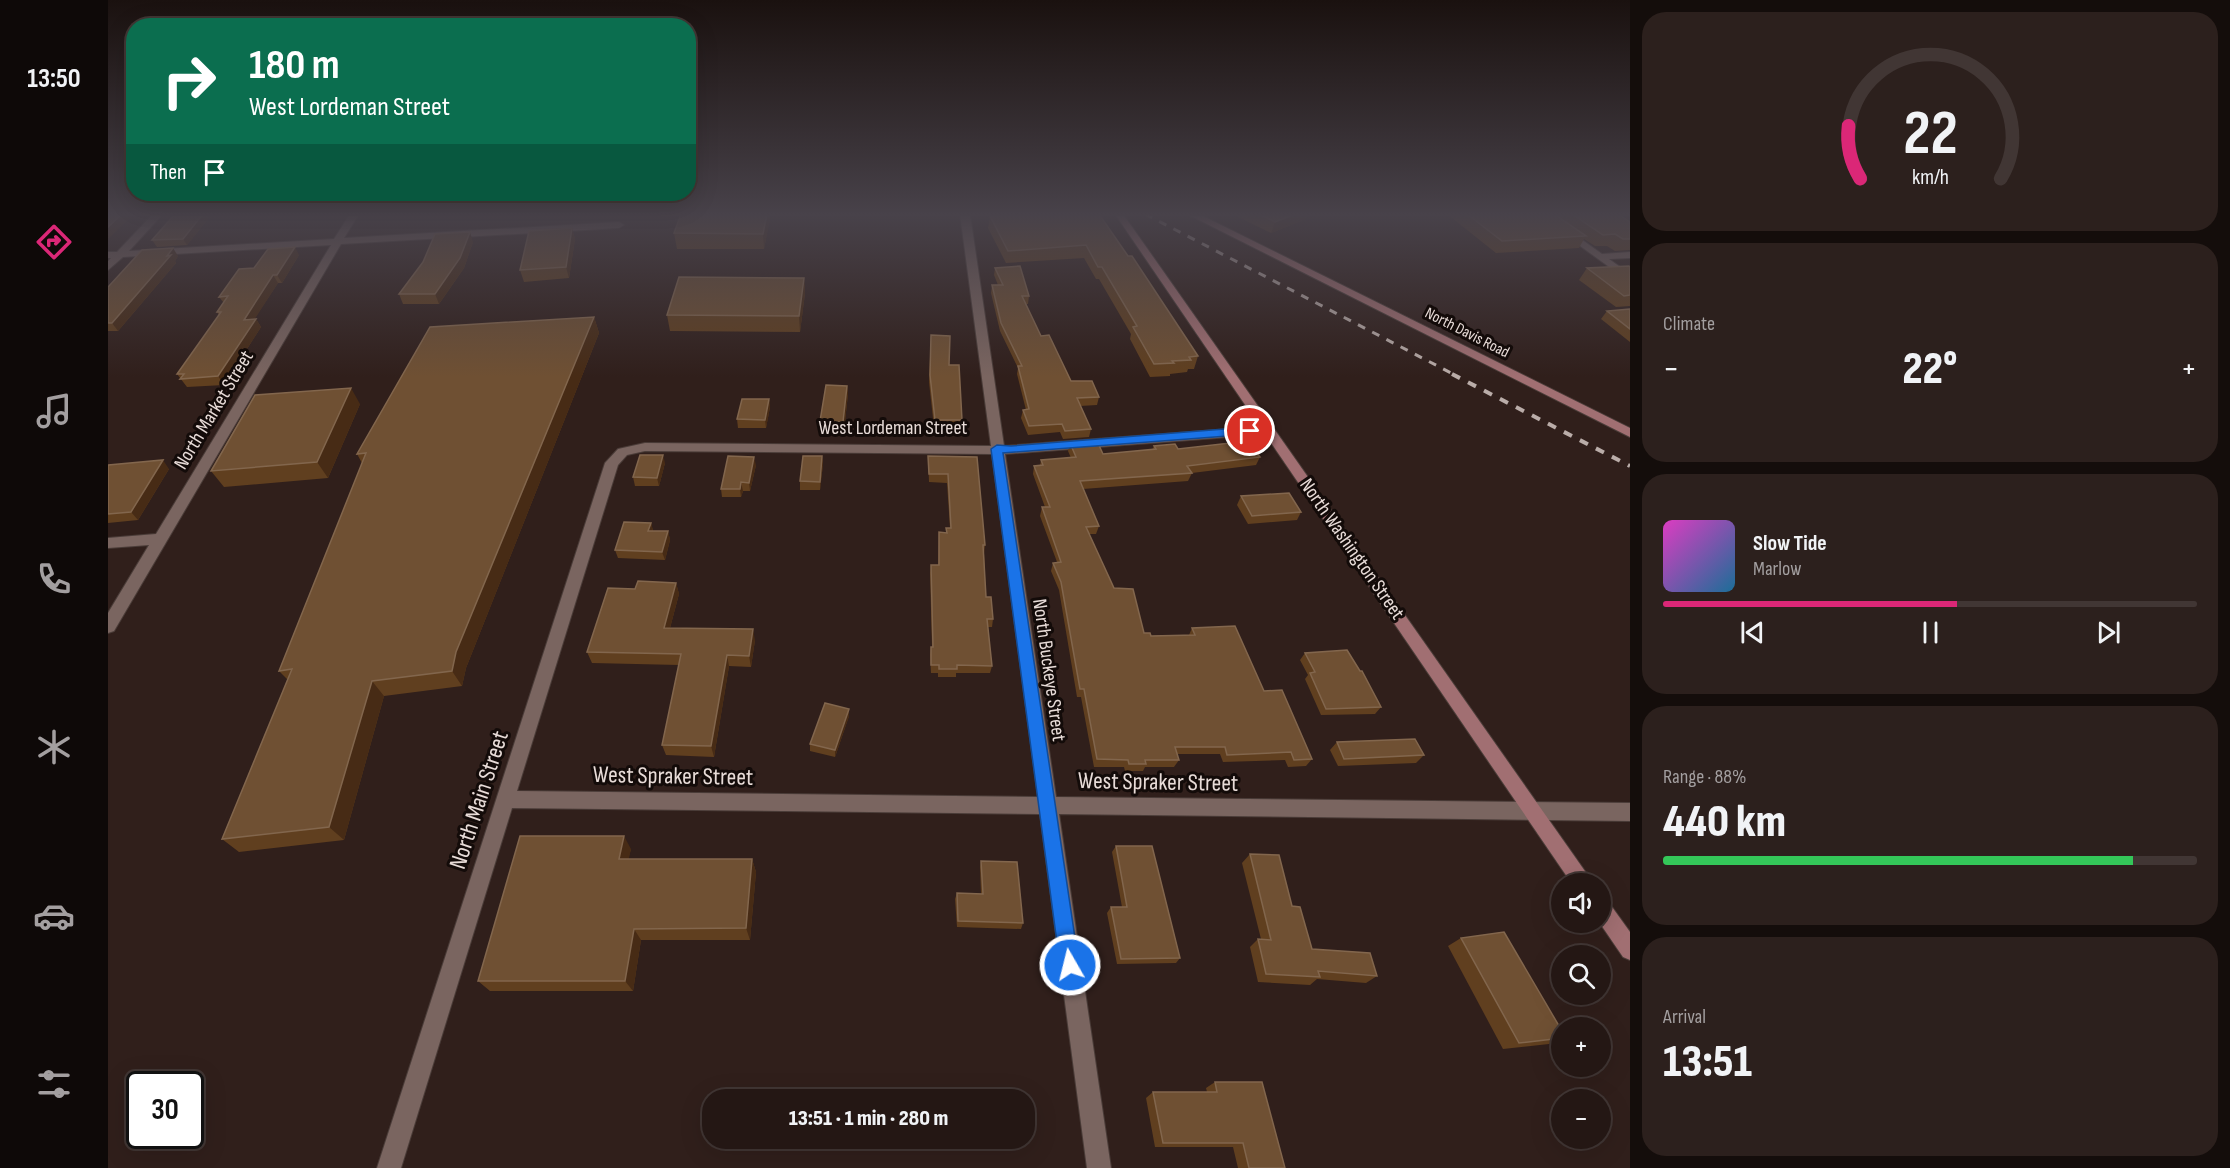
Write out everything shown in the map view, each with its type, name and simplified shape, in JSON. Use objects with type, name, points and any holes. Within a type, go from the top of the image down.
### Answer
[{"type":"main road","name":"North Washington Street","points":[[1157,269],[1576,873]]},
{"type":"main road","name":"North Davis Road","points":[[1301,269],[1630,434]]},
{"type":"main road","points":[[1611,923],[1630,950]]},
{"type":"street","name":"North Market Street","points":[[108,627],[322,269]]},
{"type":"street","name":"North Buckeye Street","points":[[972,269],[1099,1168]]},
{"type":"street","points":[[1616,269],[1630,279]]},
{"type":"street","name":"West Lordeman Street","points":[[624,452],[645,447],[1011,450],[1269,429]]},
{"type":"street","name":"North Main Street","points":[[389,1168],[612,463],[624,452]]},
{"type":"street","points":[[108,543],[161,539]]},
{"type":"street","name":"West Spraker Street","points":[[506,799],[1630,812]]},
{"type":"building","points":[[125,269],[159,269],[112,323],[108,323],[108,287]]},
{"type":"building","points":[[239,269],[281,269],[277,275],[273,275],[244,320],[256,319],[218,376],[180,379],[184,374],[177,374],[221,312],[217,312],[228,296],[219,297]]},
{"type":"building","points":[[418,269],[453,269],[435,294],[399,294]]},
{"type":"building","points":[[995,269],[1021,269],[1029,296],[1022,296],[1041,336],[1049,335],[1071,381],[1092,381],[1099,397],[1077,398],[1091,429],[1065,431],[1062,424],[1029,426],[1023,410],[1029,409],[1018,366],[1022,366],[1001,323],[992,285],[1003,285]]},
{"type":"building","points":[[1103,269],[1140,269],[1198,356],[1189,357],[1191,360],[1154,364],[1133,327],[1137,326]]},
{"type":"building","points":[[1588,269],[1630,269],[1630,295],[1624,296]]},
{"type":"building","points":[[679,277],[804,278],[799,316],[667,315]]},
{"type":"building","points":[[1630,309],[1630,329],[1607,311]]},
{"type":"building","points":[[594,317],[456,652],[452,671],[372,681],[329,827],[222,839],[292,669],[279,671],[366,453],[357,454],[430,327]]},
{"type":"building","points":[[931,335],[950,336],[949,365],[959,365],[962,420],[935,420],[930,375]]},
{"type":"building","points":[[826,385],[847,386],[843,422],[820,421]]},
{"type":"building","points":[[351,388],[317,462],[211,471],[255,395]]},
{"type":"building","points":[[742,399],[769,399],[765,420],[737,419]]},
{"type":"building","points":[[1097,441],[1103,454],[1156,449],[1154,446],[1175,444],[1178,449],[1248,441],[1260,457],[1187,466],[1192,473],[1080,481],[1099,526],[1086,527],[1114,588],[1133,589],[1144,633],[1150,633],[1151,636],[1195,635],[1192,628],[1235,626],[1264,691],[1282,690],[1312,759],[1294,760],[1291,752],[1227,755],[1225,747],[1175,747],[1179,760],[1145,760],[1146,764],[1129,764],[1128,760],[1097,759],[1084,689],[1080,689],[1061,582],[1053,563],[1061,562],[1042,507],[1050,507],[1034,466],[1043,465],[1041,460],[1076,457],[1070,443]]},
{"type":"building","points":[[640,455],[663,455],[657,478],[633,477]]},
{"type":"building","points":[[728,456],[754,457],[749,483],[741,482],[740,489],[721,489]]},
{"type":"building","points":[[803,456],[822,456],[820,482],[800,481]]},
{"type":"building","points":[[928,456],[977,457],[985,545],[983,545],[986,597],[991,597],[993,619],[987,619],[992,666],[957,665],[957,669],[939,669],[939,665],[931,665],[931,647],[933,647],[931,565],[939,565],[939,532],[947,533],[946,528],[951,528],[948,474],[929,474]]},
{"type":"building","points":[[163,460],[131,512],[108,514],[108,465]]},
{"type":"building","points":[[1289,493],[1301,512],[1252,516],[1241,496]]},
{"type":"building","points":[[624,522],[651,523],[648,531],[668,531],[662,552],[615,550]]},
{"type":"building","points":[[638,581],[676,583],[664,628],[753,629],[749,656],[727,655],[711,746],[662,745],[681,654],[587,652],[608,588],[635,589]]},
{"type":"building","points":[[1347,650],[1362,671],[1381,707],[1326,709],[1310,673],[1315,672],[1305,653]]},
{"type":"building","points":[[825,703],[849,709],[835,750],[810,744]]},
{"type":"building","points":[[1415,739],[1424,755],[1344,759],[1337,742]]},
{"type":"building","points":[[520,836],[624,836],[619,859],[752,859],[746,928],[634,929],[625,981],[478,981]]},
{"type":"building","points":[[1116,846],[1152,846],[1180,958],[1121,959],[1111,907],[1127,907]]},
{"type":"building","points":[[1250,854],[1279,855],[1292,906],[1300,907],[1312,949],[1370,953],[1377,976],[1318,971],[1320,977],[1266,974],[1258,939],[1271,940]]},
{"type":"building","points":[[981,861],[1017,862],[1023,923],[958,921],[957,893],[983,894]]},
{"type":"building","points":[[1504,932],[1554,1017],[1551,1017],[1551,1039],[1519,1043],[1461,938]]},
{"type":"building","points":[[1215,1082],[1262,1082],[1285,1168],[1249,1168],[1243,1143],[1163,1143],[1153,1092],[1217,1092]]},
{"type":"railway","points":[[1250,269],[1455,375]]},
{"type":"railway","points":[[1452,374],[1630,466]]},
{"type":"route","points":[[1070,965],[997,449],[1011,450],[1250,431]]}]
